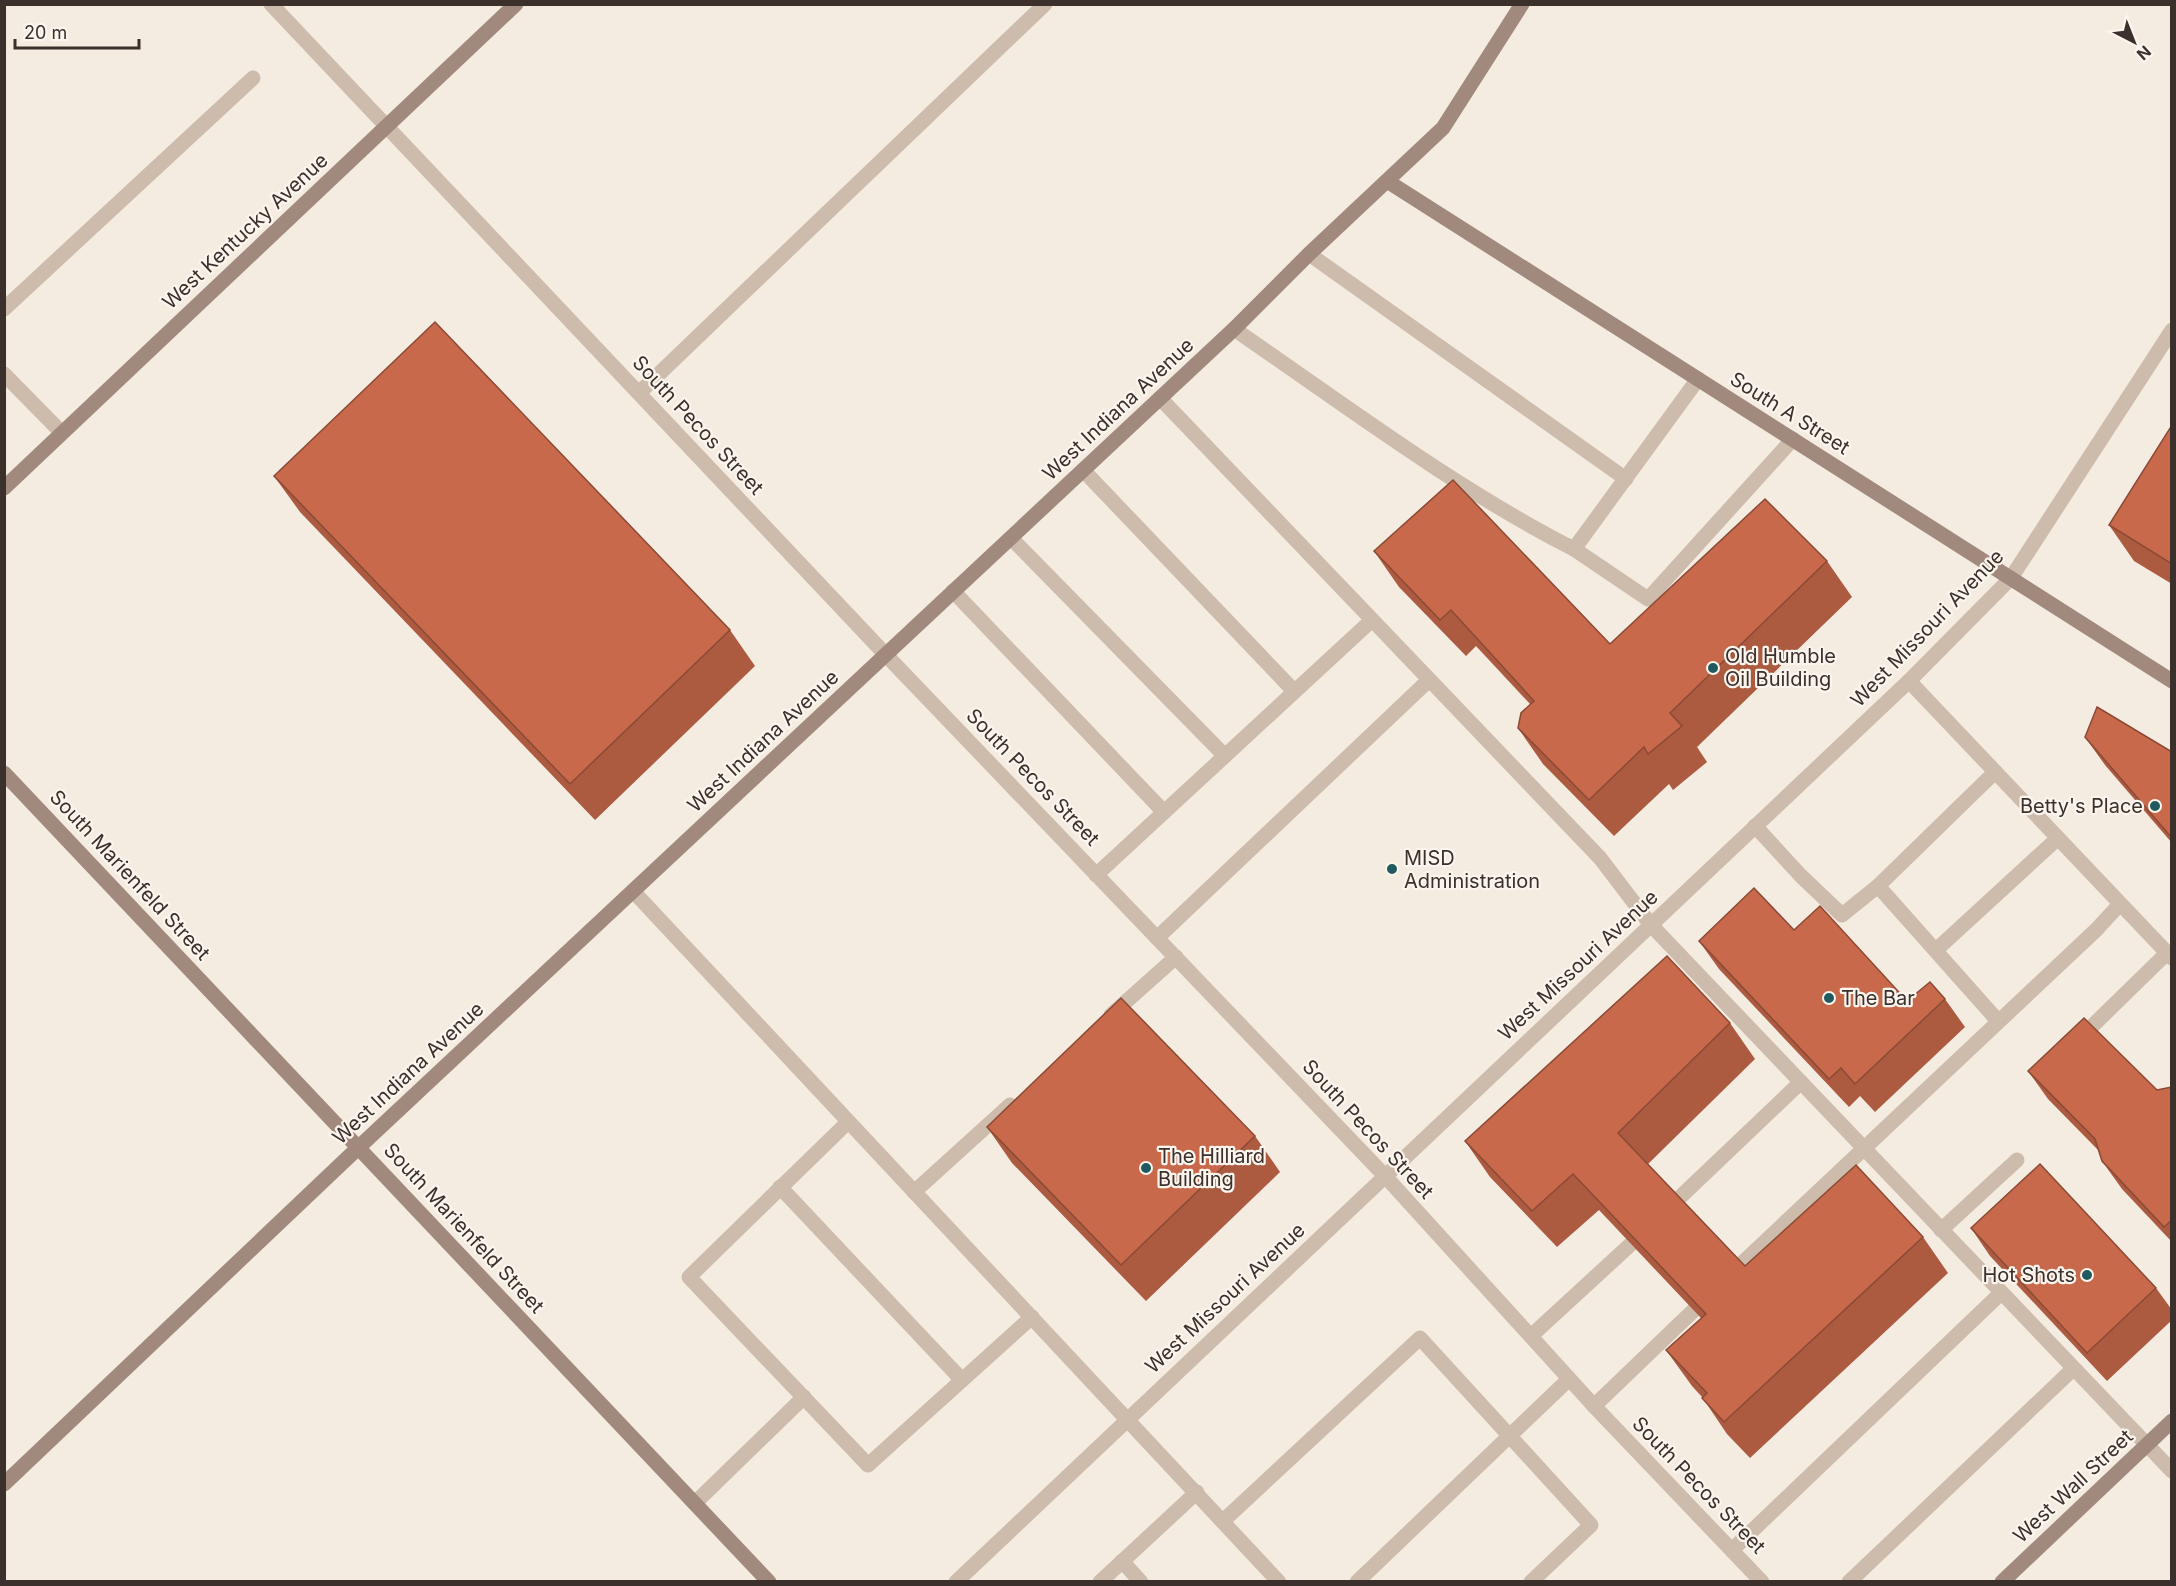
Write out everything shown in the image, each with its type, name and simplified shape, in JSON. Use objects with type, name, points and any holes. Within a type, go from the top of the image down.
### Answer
[{"type":"street","name":"South Pecos Street","points":[[271,4],[886,655],[1385,1176],[1594,1406],[1762,1581]]},
{"type":"street","name":"West Kentucky Avenue","points":[[4,488],[516,4]]},
{"type":"street","points":[[639,393],[1045,4]]},
{"type":"street","name":"West Indiana Avenue","points":[[4,1484],[359,1147],[1234,329],[1309,254],[1443,128],[1522,4]]},
{"type":"street","points":[[4,309],[253,78]]},
{"type":"street","name":"South A Street","points":[[1387,181],[2172,681]]},
{"type":"street","points":[[1309,254],[1626,479]]},
{"type":"street","points":[[1234,329],[1472,492],[1574,549],[1648,599],[1792,439]]},
{"type":"street","name":"West Missouri Avenue","points":[[956,1581],[1909,681],[2011,578],[2172,330]]},
{"type":"street","points":[[4,374],[62,433]]},
{"type":"street","points":[[1574,549],[1698,379]]},
{"type":"street","points":[[1160,398],[1600,858],[1651,925],[2172,1471]]},
{"type":"street","points":[[1083,470],[1294,691]]},
{"type":"street","points":[[1011,538],[1225,756]]},
{"type":"street","points":[[953,591],[1164,812]]},
{"type":"street","points":[[1096,875],[1372,620]]},
{"type":"street","points":[[1157,938],[1429,680]]},
{"type":"street","points":[[1909,681],[2169,956],[2065,1053]]},
{"type":"street","name":"South Marienfeld Street","points":[[4,772],[769,1581]]},
{"type":"street","points":[[1755,826],[1801,876],[1842,915],[1878,886],[1995,772]]},
{"type":"street","points":[[1936,950],[2058,838]]},
{"type":"street","points":[[1878,886],[1998,1021]]},
{"type":"street","points":[[633,891],[1279,1581]]},
{"type":"street","points":[[1737,1268],[2121,904]]},
{"type":"street","points":[[1097,1028],[1176,957]]},
{"type":"street","points":[[1675,1202],[1801,1082]]},
{"type":"street","points":[[914,1192],[1019,1098]]},
{"type":"street","points":[[848,1122],[689,1277],[868,1465],[1032,1317]]},
{"type":"street","points":[[1941,1230],[2017,1160]]},
{"type":"street","points":[[780,1187],[962,1380]]},
{"type":"street","points":[[1531,1336],[1630,1244]]},
{"type":"street","points":[[1732,1550],[2001,1293]]},
{"type":"street","points":[[1594,1406],[1694,1310]]},
{"type":"street","points":[[1223,1521],[1420,1338],[1591,1525],[1532,1581]]},
{"type":"street","points":[[1849,1581],[2073,1369]]},
{"type":"street","points":[[1357,1581],[1569,1379]]},
{"type":"street","points":[[695,1503],[804,1397]]},
{"type":"street","name":"West Wall Street","points":[[2002,1581],[2172,1421]]},
{"type":"street","points":[[1100,1581],[1197,1492]]},
{"type":"street","points":[[1122,1561],[1141,1581]]},
{"type":"building","points":[[435,322],[730,630],[570,784],[274,476]]},
{"type":"building","points":[[2172,425],[2172,564],[2109,525]]},
{"type":"building","name":"Old Humble Oil Building","points":[[1453,480],[1610,644],[1765,499],[1827,561],[1670,713],[1682,726],[1648,754],[1644,747],[1589,800],[1518,728],[1521,713],[1534,701],[1451,610],[1440,620],[1374,551]]},
{"type":"building","name":"Betty's Place","points":[[2097,707],[2172,752],[2172,838],[2085,737]]},
{"type":"building","points":[[1754,888],[1794,930],[1820,906],[1907,1001],[1930,982],[1945,999],[1855,1084],[1841,1068],[1829,1079],[1699,941]]},
{"type":"building","points":[[1667,956],[1730,1023],[1618,1133],[1745,1266],[1856,1165],[1923,1237],[1724,1422],[1702,1398],[1707,1393],[1666,1350],[1706,1314],[1573,1174],[1532,1211],[1465,1141]]},
{"type":"building","name":"The Hilliard Building","points":[[1121,998],[1255,1136],[1121,1265],[987,1127]]},
{"type":"building","points":[[2084,1018],[2157,1090],[2172,1087],[2172,1220],[2164,1227],[2102,1161],[2095,1139],[2028,1071]]},
{"type":"building","points":[[2040,1164],[2156,1288],[2087,1353],[1971,1228]]},
{"type":"place","name":"Old Humble Oil Building","points":[[1713,668]]},
{"type":"place","name":"Betty's Place","points":[[2155,806]]},
{"type":"place","name":"MISD Administration","points":[[1392,869]]},
{"type":"place","name":"The Bar","points":[[1829,998]]},
{"type":"place","name":"The Hilliard Building","points":[[1146,1168]]},
{"type":"place","name":"Hot Shots","points":[[2087,1275]]}]
